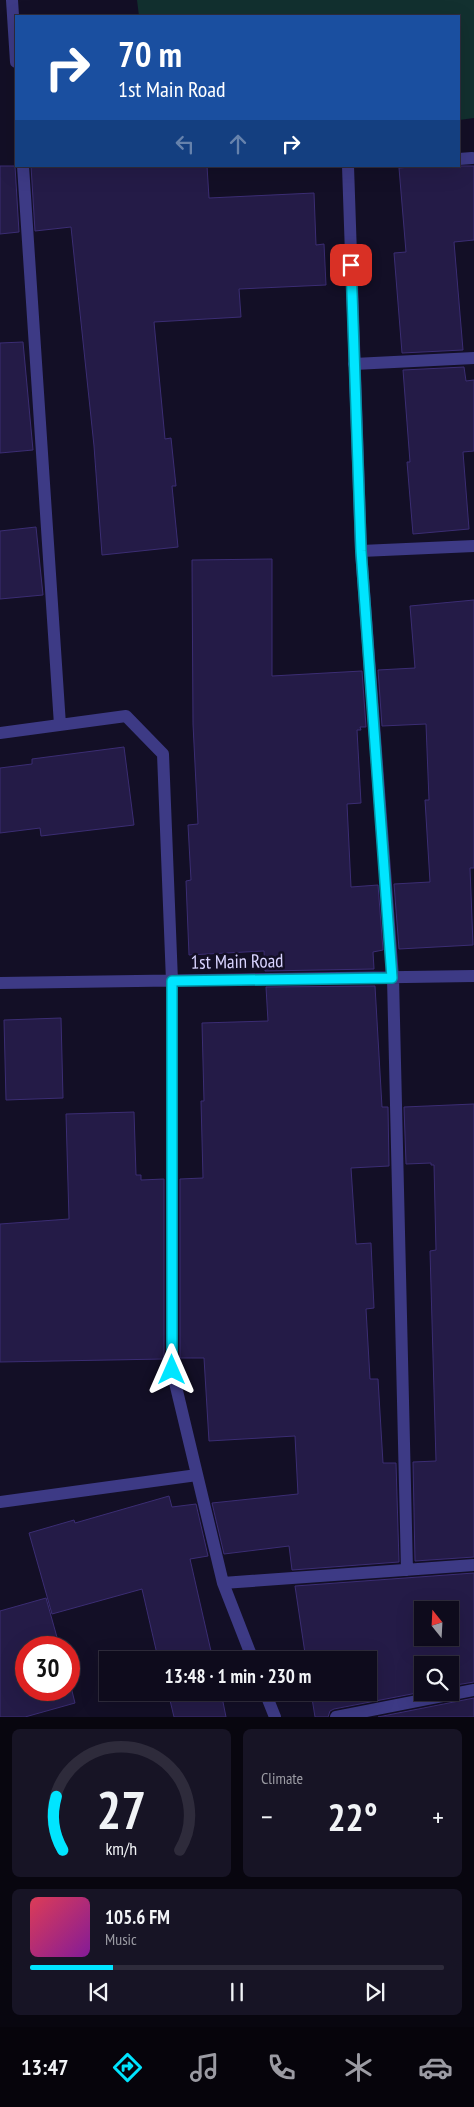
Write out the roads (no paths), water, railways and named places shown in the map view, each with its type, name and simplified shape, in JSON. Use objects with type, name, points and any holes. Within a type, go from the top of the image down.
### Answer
[{"type":"street","points":[[12,0],[15,46]]},
{"type":"street","points":[[460,159],[472,158]]},
{"type":"street","points":[[23,167],[60,725]]},
{"type":"street","points":[[348,167],[361,551],[392,978],[407,1570]]},
{"type":"street","points":[[354,364],[474,358]]},
{"type":"street","points":[[361,551],[474,546]]},
{"type":"street","points":[[0,733],[126,716],[163,754],[172,981],[172,1370],[223,1583],[249,1651]]},
{"type":"street","name":"1st Main Road","points":[[0,983],[474,976]]},
{"type":"street","points":[[0,1502],[197,1475]]},
{"type":"street","points":[[223,1583],[474,1565]]},
{"type":"street","points":[[336,1717],[474,1690]]},
{"type":"street","points":[[269,1701],[275,1717]]}]
